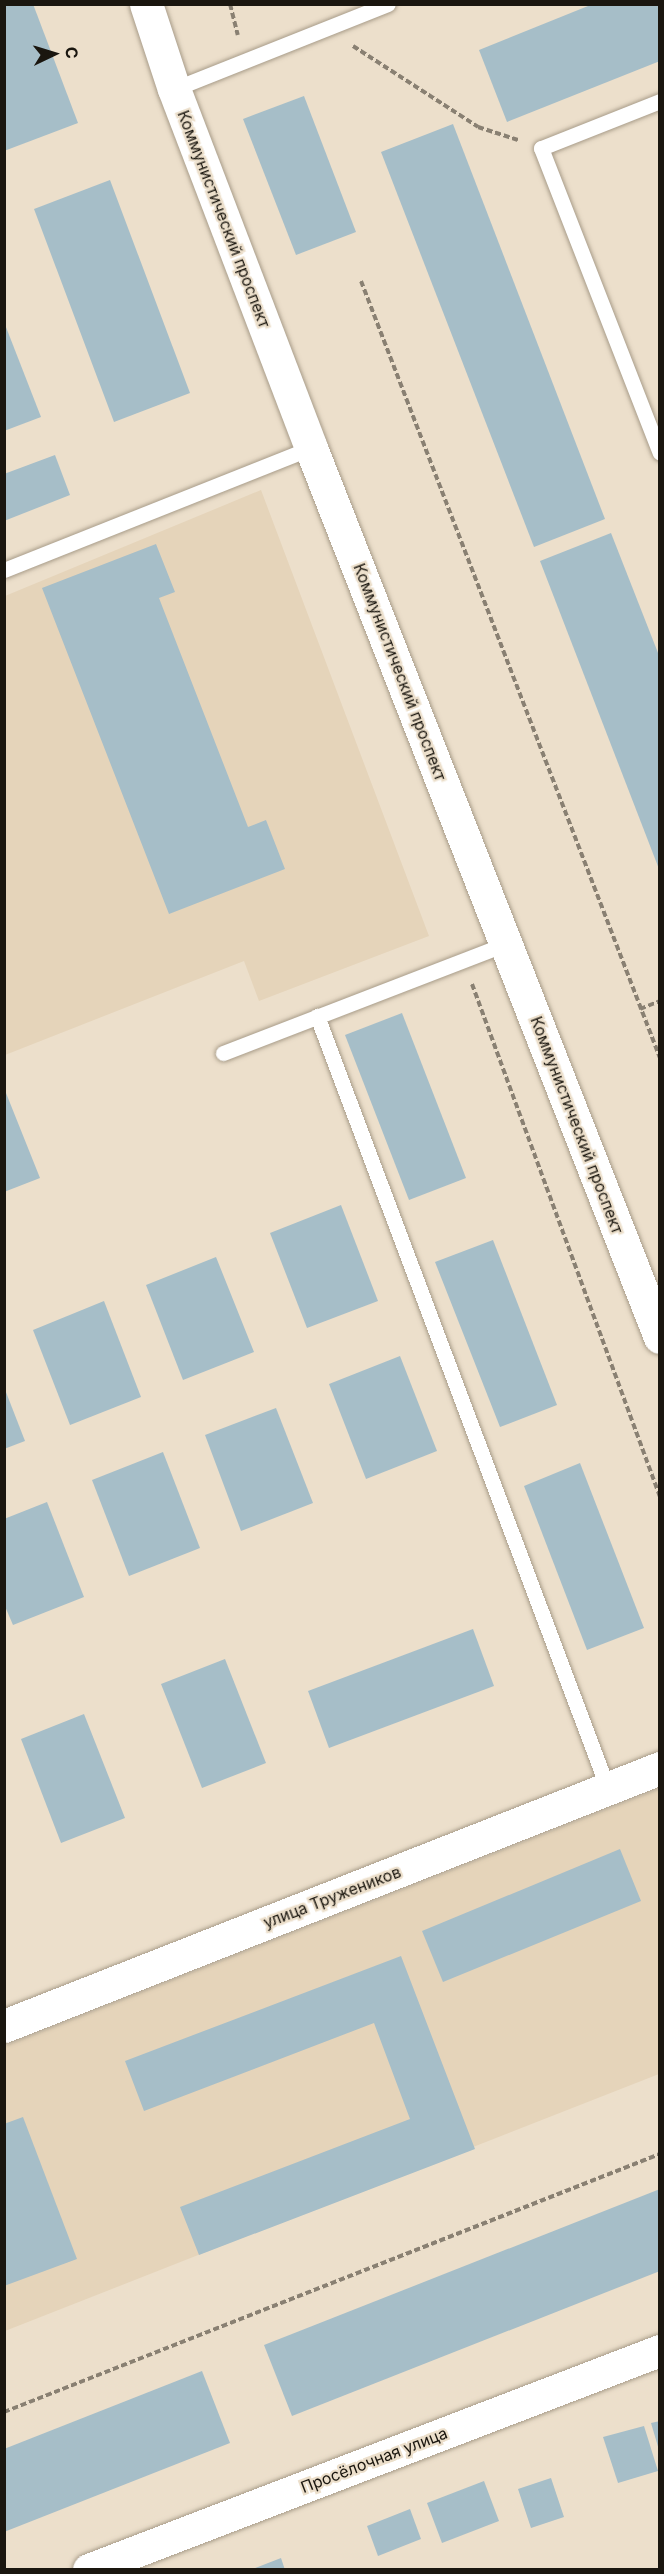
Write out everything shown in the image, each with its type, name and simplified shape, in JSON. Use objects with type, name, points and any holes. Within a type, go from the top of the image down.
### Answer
[{"type":"main road","name":"Коммунистический проспект","points":[[146,4],[174,89],[311,448],[660,1337]]},
{"type":"main road","name":"улица Тружеников","points":[[4,2026],[660,1768]]},
{"type":"street","name":"Просёлочная улица","points":[[89,2570],[660,2351]]},
{"type":"lane","points":[[174,89],[245,58],[327,29],[388,4]]},
{"type":"lane","points":[[660,101],[541,148],[660,453]]},
{"type":"lane","points":[[4,570],[311,448]]},
{"type":"lane","points":[[223,1053],[506,944]]},
{"type":"lane","points":[[317,1016],[608,1789]]},
{"type":"path","points":[[230,4],[245,58]]},
{"type":"path","points":[[327,29],[478,127],[541,148]]},
{"type":"path","points":[[361,281],[660,1058]]},
{"type":"path","points":[[463,960],[660,1497]]},
{"type":"path","points":[[640,1009],[660,1001]]},
{"type":"path","points":[[4,2412],[660,2154]]},
{"type":"shaded area","points":[[261,490],[429,936],[259,1001],[244,961],[5,1055],[5,596]]},
{"type":"shaded area","points":[[659,1789],[659,2074],[5,2331],[5,2046]]},
{"type":"building","points":[[4,4],[33,4],[78,123],[4,151]]},
{"type":"building","points":[[593,4],[660,4],[660,61],[507,122],[479,50]]},
{"type":"building","points":[[304,96],[356,232],[296,255],[243,119]]},
{"type":"building","points":[[453,124],[605,519],[534,547],[381,152]]},
{"type":"building","points":[[110,180],[190,393],[114,422],[34,209]]},
{"type":"building","points":[[4,322],[41,417],[4,431]]},
{"type":"building","points":[[55,455],[70,495],[4,521],[4,474]]},
{"type":"building","points":[[611,533],[660,658],[659,869],[540,561]]},
{"type":"building","points":[[156,544],[175,592],[159,598],[248,827],[266,820],[285,869],[169,914],[42,588]]},
{"type":"building","points":[[402,1013],[466,1178],[409,1200],[345,1035]]},
{"type":"building","points":[[4,1088],[40,1178],[4,1192]]},
{"type":"building","points":[[341,1205],[378,1301],[307,1328],[270,1233]]},
{"type":"building","points":[[493,1240],[557,1405],[500,1427],[435,1262]]},
{"type":"building","points":[[216,1257],[254,1352],[183,1380],[146,1285]]},
{"type":"building","points":[[104,1301],[141,1397],[70,1425],[33,1330]]},
{"type":"building","points":[[400,1356],[437,1451],[366,1479],[329,1384]]},
{"type":"building","points":[[4,1387],[25,1441],[4,1449]]},
{"type":"building","points":[[276,1408],[313,1503],[241,1531],[205,1435]]},
{"type":"building","points":[[163,1452],[200,1548],[129,1576],[92,1480]]},
{"type":"building","points":[[580,1463],[644,1628],[587,1650],[524,1486]]},
{"type":"building","points":[[47,1502],[84,1597],[13,1625],[4,1604],[4,1519]]},
{"type":"building","points":[[473,1629],[494,1686],[329,1748],[308,1691]]},
{"type":"building","points":[[225,1659],[266,1763],[202,1788],[161,1684]]},
{"type":"building","points":[[84,1714],[125,1818],[61,1843],[21,1739]]},
{"type":"building","points":[[620,1849],[641,1901],[443,1982],[422,1931]]},
{"type":"building","points":[[401,1956],[475,2149],[199,2255],[180,2207],[410,2119],[374,2023],[144,2111],[125,2061]]},
{"type":"building","points":[[23,2117],[77,2259],[4,2286],[4,2124]]},
{"type":"building","points":[[660,2189],[660,2271],[292,2416],[264,2345]]},
{"type":"building","points":[[202,2371],[230,2443],[4,2532],[4,2449]]},
{"type":"building","points":[[660,2421],[660,2450],[659,2450],[651,2423]]},
{"type":"building","points":[[644,2426],[658,2471],[618,2483],[603,2437]]},
{"type":"building","points":[[551,2478],[564,2517],[531,2528],[518,2489]]},
{"type":"building","points":[[484,2481],[499,2521],[442,2543],[427,2503]]},
{"type":"building","points":[[410,2509],[421,2539],[378,2556],[367,2526]]},
{"type":"building","points":[[281,2558],[285,2570],[253,2570],[253,2569]]}]
